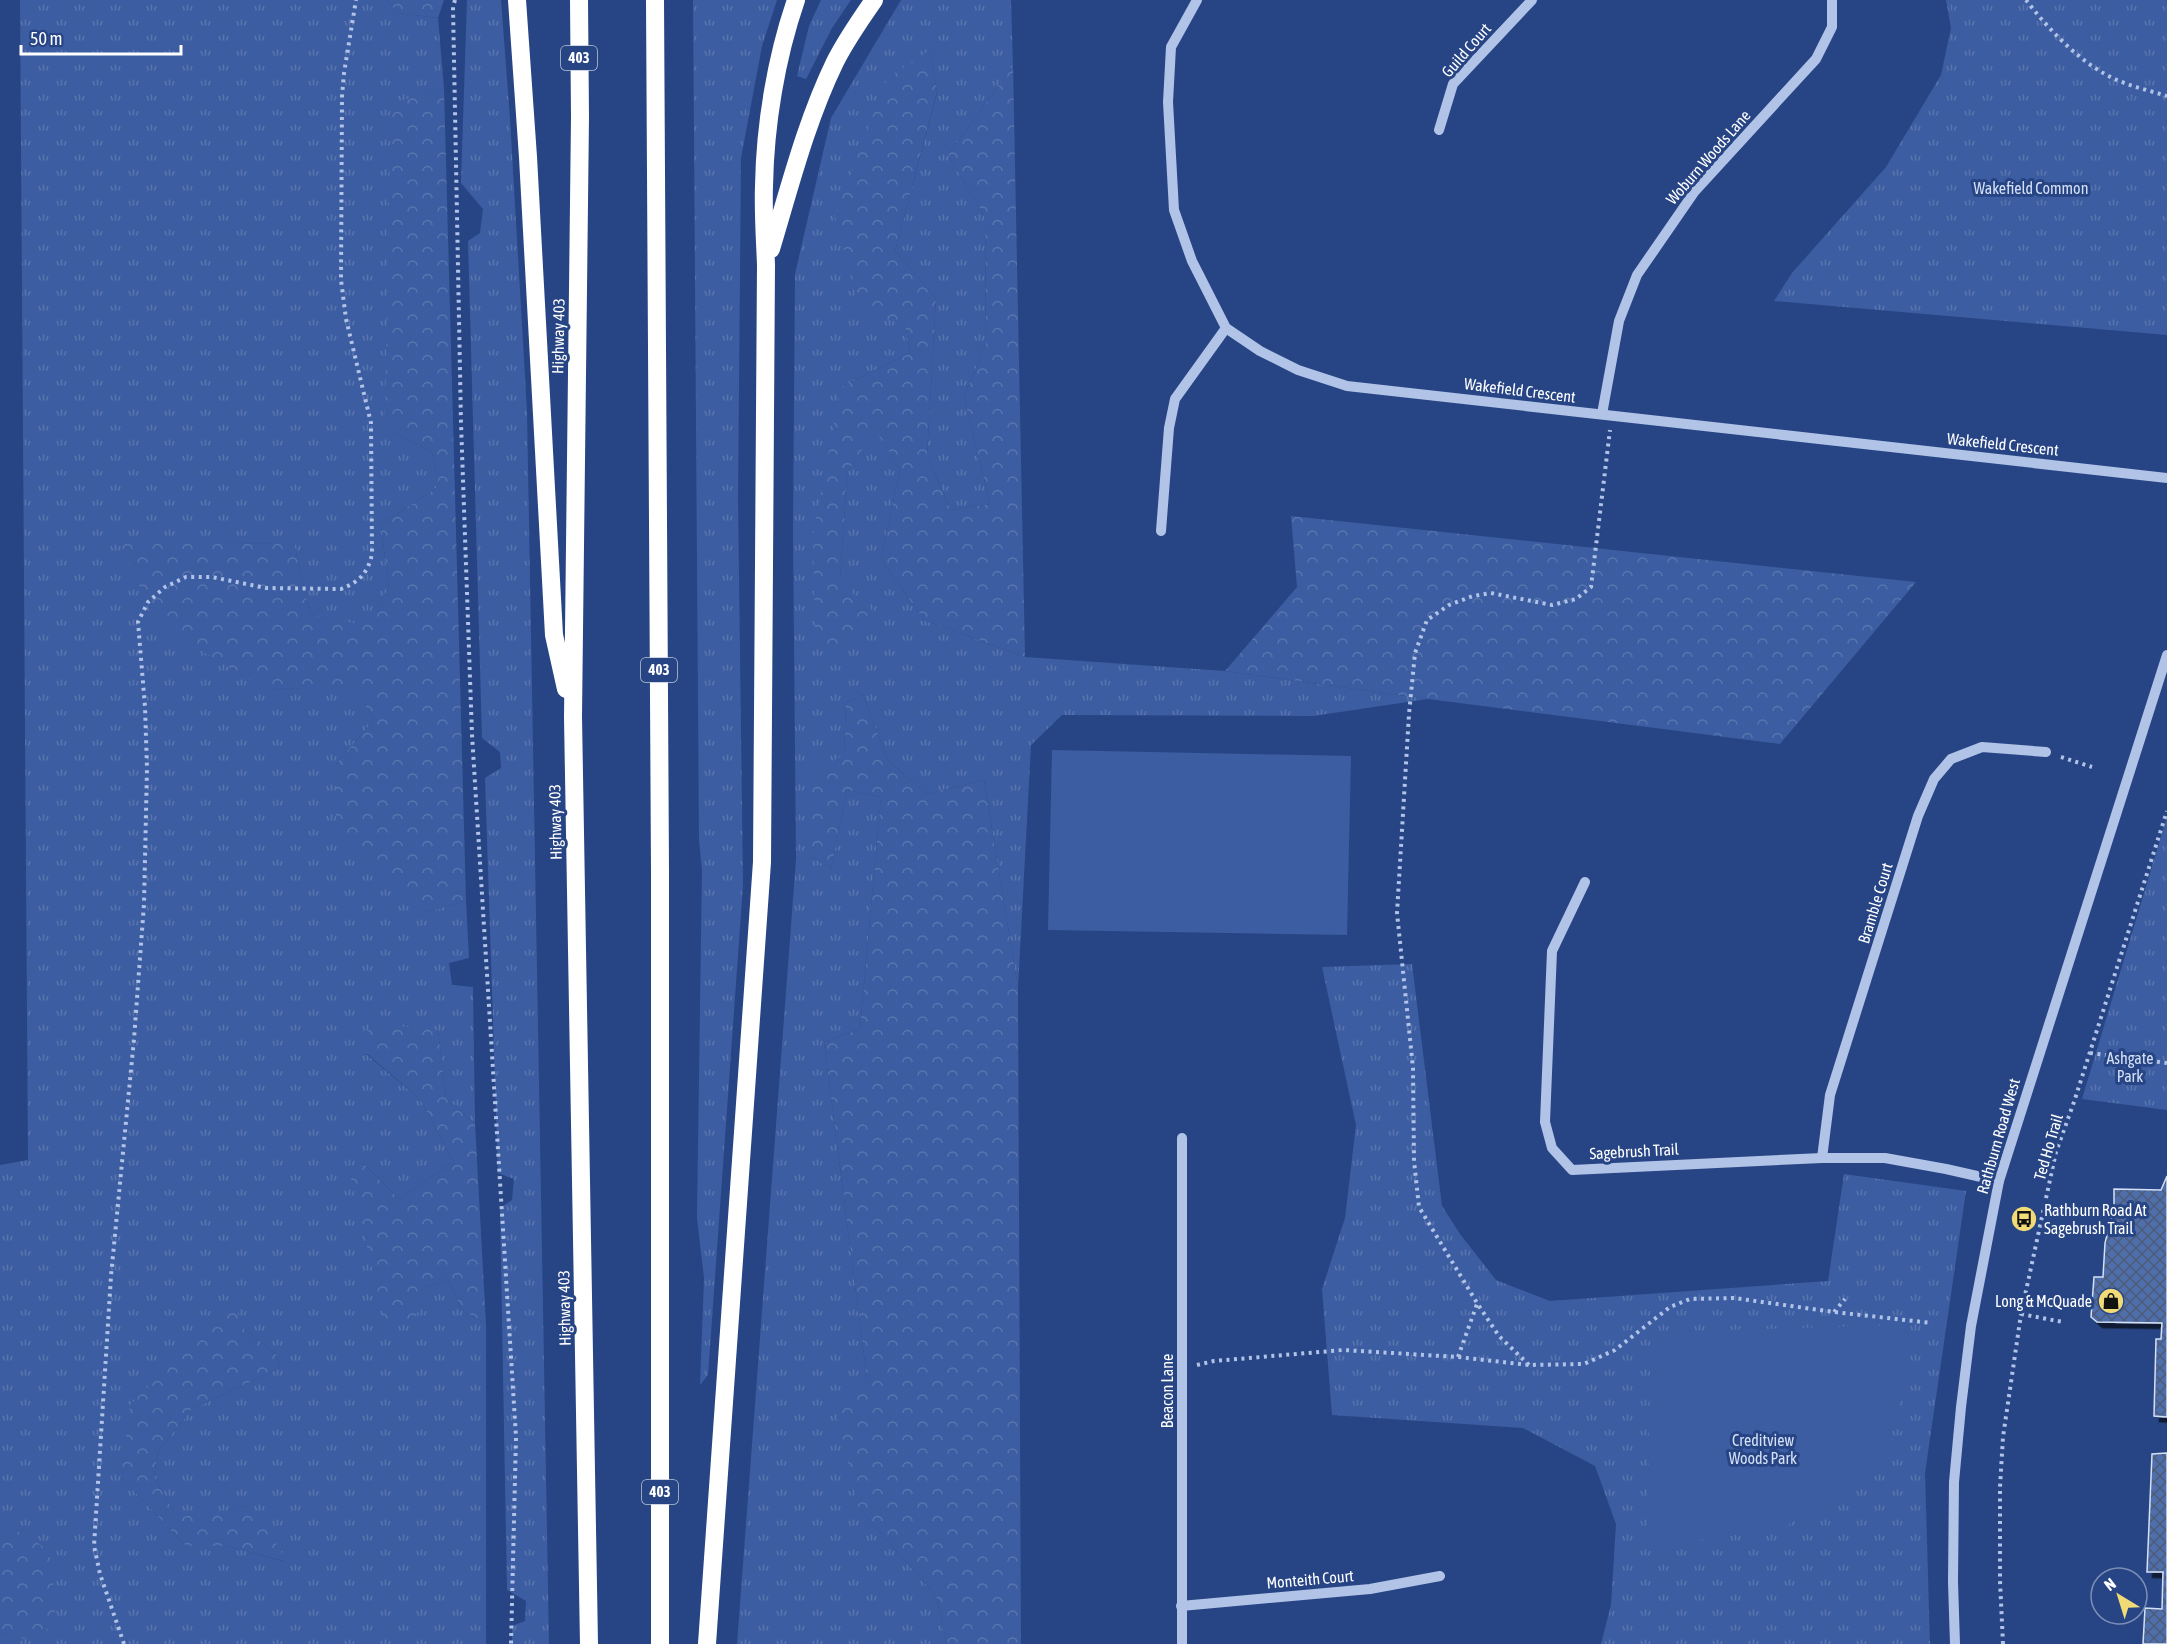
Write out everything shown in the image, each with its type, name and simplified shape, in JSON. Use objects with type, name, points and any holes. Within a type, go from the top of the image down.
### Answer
[{"type":"highway","points":[[517,0],[528,157],[554,635],[573,717]]},
{"type":"highway","name":"Highway 403","points":[[579,0],[580,128],[573,717],[589,1644]]},
{"type":"highway","name":"403","points":[[655,0],[660,858],[660,1644]]},
{"type":"highway","points":[[707,1644],[762,862],[766,265],[764,186],[769,123],[779,57],[796,0]]},
{"type":"highway","points":[[766,265],[802,143],[816,105],[836,61],[874,0]]},
{"type":"street","name":"Wakefield Crescent","points":[[1197,0],[1171,47],[1168,102],[1174,210],[1192,261],[1226,328],[1260,351],[1298,370],[1347,386],[2167,478]]},
{"type":"street","name":"Guild Court","points":[[1439,130],[1453,84],[1532,0]]},
{"type":"street","name":"Woburn Woods Lane","points":[[1607,415],[1619,321],[1637,275],[1695,191],[1816,59],[1833,27],[1832,0]]},
{"type":"street","points":[[1161,531],[1169,428],[1175,399],[1226,328]]},
{"type":"street","name":"Rathburn Road West","points":[[1955,1644],[1954,1482],[1960,1418],[1971,1326],[1999,1181],[2167,655]]},
{"type":"street","name":"Bramble Court","points":[[1822,1158],[1830,1095],[1918,816],[1934,779],[1951,759],[1982,747],[2046,752]]},
{"type":"street","name":"Sagebrush Trail","points":[[1585,882],[1552,951],[1545,1122],[1552,1148],[1572,1170],[1822,1158],[1885,1158],[1999,1181]]},
{"type":"street","name":"Beacon Lane","points":[[1182,1138],[1182,1644]]},
{"type":"street","name":"Monteith Court","points":[[1181,1606],[1370,1589],[1440,1576]]},
{"type":"path","points":[[124,1644],[100,1574],[94,1546],[111,1276],[134,1039],[144,904],[147,768],[138,622],[148,602],[165,586],[186,578],[212,577],[266,588],[341,590],[353,585],[363,577],[369,566],[372,554],[371,423],[346,319],[341,280],[342,96],[356,0]]},
{"type":"path","points":[[455,0],[460,423],[472,735],[516,1437],[511,1644]]},
{"type":"path","points":[[2026,0],[2049,29],[2086,61],[2116,80],[2167,96]]},
{"type":"path","points":[[1529,1365],[1499,1336],[1419,1206],[1414,1161],[1413,1068],[1397,913],[1409,714],[1415,654],[1427,620],[1449,605],[1473,596],[1491,593],[1552,605],[1576,599],[1591,587],[1607,415]]},
{"type":"path","points":[[2046,752],[2092,767]]},
{"type":"path","name":"Ted Ho Trail","points":[[2003,1644],[2000,1487],[2003,1437],[2021,1314],[2056,1152],[2167,811]]},
{"type":"path","points":[[2090,1053],[2167,1063]]},
{"type":"path","points":[[1182,1369],[1214,1361],[1343,1350],[1458,1357],[1529,1365],[1584,1364],[1615,1350],[1670,1307],[1690,1299],[1734,1298],[1932,1323]]},
{"type":"path","points":[[1834,1312],[1845,1299]]},
{"type":"path","points":[[1458,1357],[1477,1303]]},
{"type":"path","points":[[2021,1314],[2063,1322]]},
{"type":"green space","points":[[20,0],[386,0],[398,13],[438,18],[444,89],[391,104],[390,430],[432,452],[439,486],[381,525],[389,588],[363,626],[310,614],[294,543],[121,545],[265,689],[355,687],[374,720],[336,764],[426,912],[466,901],[469,958],[449,963],[452,985],[473,987],[475,1124],[446,1098],[438,1031],[366,1054],[421,1100],[453,1162],[399,1199],[363,1163],[425,1287],[448,1279],[462,1310],[486,1324],[486,1644],[0,1644],[0,1632],[36,1641],[21,1532],[0,1532],[0,1165],[28,1160]],"holes":[[[242,1327],[276,1354],[280,1368],[192,1409],[158,1451],[154,1477],[175,1514],[205,1518],[246,1506],[286,1562],[227,1546],[186,1546],[121,1477]]]},
{"type":"green space","points":[[386,0],[444,0],[438,18],[398,13]]},
{"type":"green space","points":[[467,0],[501,0],[527,411],[549,1644],[512,1644],[512,1626],[525,1621],[526,1601],[507,1590],[500,1208],[512,1200],[514,1179],[498,1173],[485,778],[501,768],[500,752],[482,738],[468,241],[480,233],[483,209],[461,183]]},
{"type":"green space","points":[[693,0],[777,0],[762,46],[741,158],[738,498],[743,885],[708,1375],[700,1385],[704,1278],[697,1218],[702,870],[699,840]]},
{"type":"green space","points":[[821,0],[851,0],[832,28],[806,79],[797,76],[809,26]]},
{"type":"green space","points":[[901,0],[1011,0],[1013,66],[948,155],[985,217],[986,344],[964,397],[990,504],[951,510],[927,456],[936,298],[895,251],[937,93],[930,50],[835,216],[905,323],[910,353],[841,387],[840,582],[847,473],[875,429],[900,469],[881,559],[924,620],[1025,657],[1225,671],[1428,699],[1313,716],[1062,715],[1031,745],[1018,988],[984,780],[926,794],[888,760],[863,695],[846,702],[844,755],[809,855],[831,869],[847,790],[881,797],[860,1029],[824,1042],[867,1379],[858,1507],[936,1596],[947,1644],[737,1644],[796,859],[793,532],[795,274],[831,118]]},
{"type":"green space","name":"Wakefield Common","points":[[1946,0],[2167,0],[2167,335],[1774,301],[1792,273],[1886,167],[1941,75],[1951,28]]},
{"type":"green space","points":[[930,50],[937,92],[895,251],[936,298],[927,456],[951,510],[990,504],[964,397],[986,344],[985,217],[948,155],[1013,66],[1025,657],[924,620],[881,559],[900,469],[875,430],[847,473],[840,582],[872,610],[837,656],[815,637],[813,534],[841,387],[910,353],[905,324],[860,313],[835,216],[887,78]]},
{"type":"green space","points":[[444,89],[466,901],[426,912],[336,828],[336,764],[374,720],[355,688],[265,689],[157,624],[120,544],[294,543],[310,614],[363,625],[389,588],[381,525],[439,486],[432,452],[390,430],[385,416],[391,103]]},
{"type":"green space","points":[[1291,516],[1916,582],[1780,744],[1225,671],[1297,587]]},
{"type":"green space","points":[[863,695],[888,760],[926,794],[984,780],[1018,988],[1021,1644],[947,1644],[936,1596],[858,1507],[837,1413],[867,1379],[824,1042],[860,1029],[881,797],[847,790],[831,869],[809,855],[810,773],[844,755],[846,702]]},
{"type":"green space","points":[[1052,750],[1351,756],[1347,935],[1048,930]]},
{"type":"green space","name":"Ashgate Park","points":[[2167,817],[2167,1110],[2082,1099]]},
{"type":"green space","name":"Creditview Woods Park","points":[[1412,964],[1442,1206],[1460,1234],[1496,1280],[1550,1301],[1828,1281],[1844,1174],[1966,1191],[1925,1473],[1930,1644],[1601,1644],[1611,1605],[1616,1524],[1595,1466],[1523,1428],[1332,1415],[1322,1289],[1345,1218],[1356,1125],[1322,967]]},
{"type":"green space","points":[[369,1023],[438,1030],[446,1098],[475,1124],[486,1324],[462,1310],[448,1279],[425,1287],[413,1327],[384,1320],[350,1174],[363,1163],[399,1199],[453,1162],[421,1100],[366,1053]]},
{"type":"green space","points":[[234,1299],[242,1327],[276,1354],[280,1368],[192,1409],[158,1451],[154,1477],[175,1514],[205,1517],[246,1506],[259,1514],[287,1562],[227,1546],[186,1546],[121,1477],[130,1405]]},
{"type":"green space","points":[[1909,1325],[1903,1394],[1884,1453],[1833,1499],[1782,1528],[1647,1548],[1651,1332]]},
{"type":"green space","points":[[0,1532],[21,1532],[48,1550],[52,1564],[55,1620],[36,1642],[0,1632]]},
{"type":"building","points":[[2167,1176],[2167,1417],[2154,1416],[2156,1339],[2161,1339],[2162,1323],[2097,1322],[2091,1317],[2094,1277],[2103,1277],[2105,1243],[2114,1207],[2114,1189],[2161,1190]]},
{"type":"building","points":[[2167,1453],[2167,1644],[2143,1644],[2144,1626],[2149,1626],[2149,1608],[2162,1609],[2163,1572],[2149,1572],[2147,1566],[2152,1454]]},
{"type":"place","name":"Rathburn Road At Sagebrush Trail","points":[[2024,1219]]},
{"type":"place","name":"Long & McQuade","points":[[2111,1301]]}]
